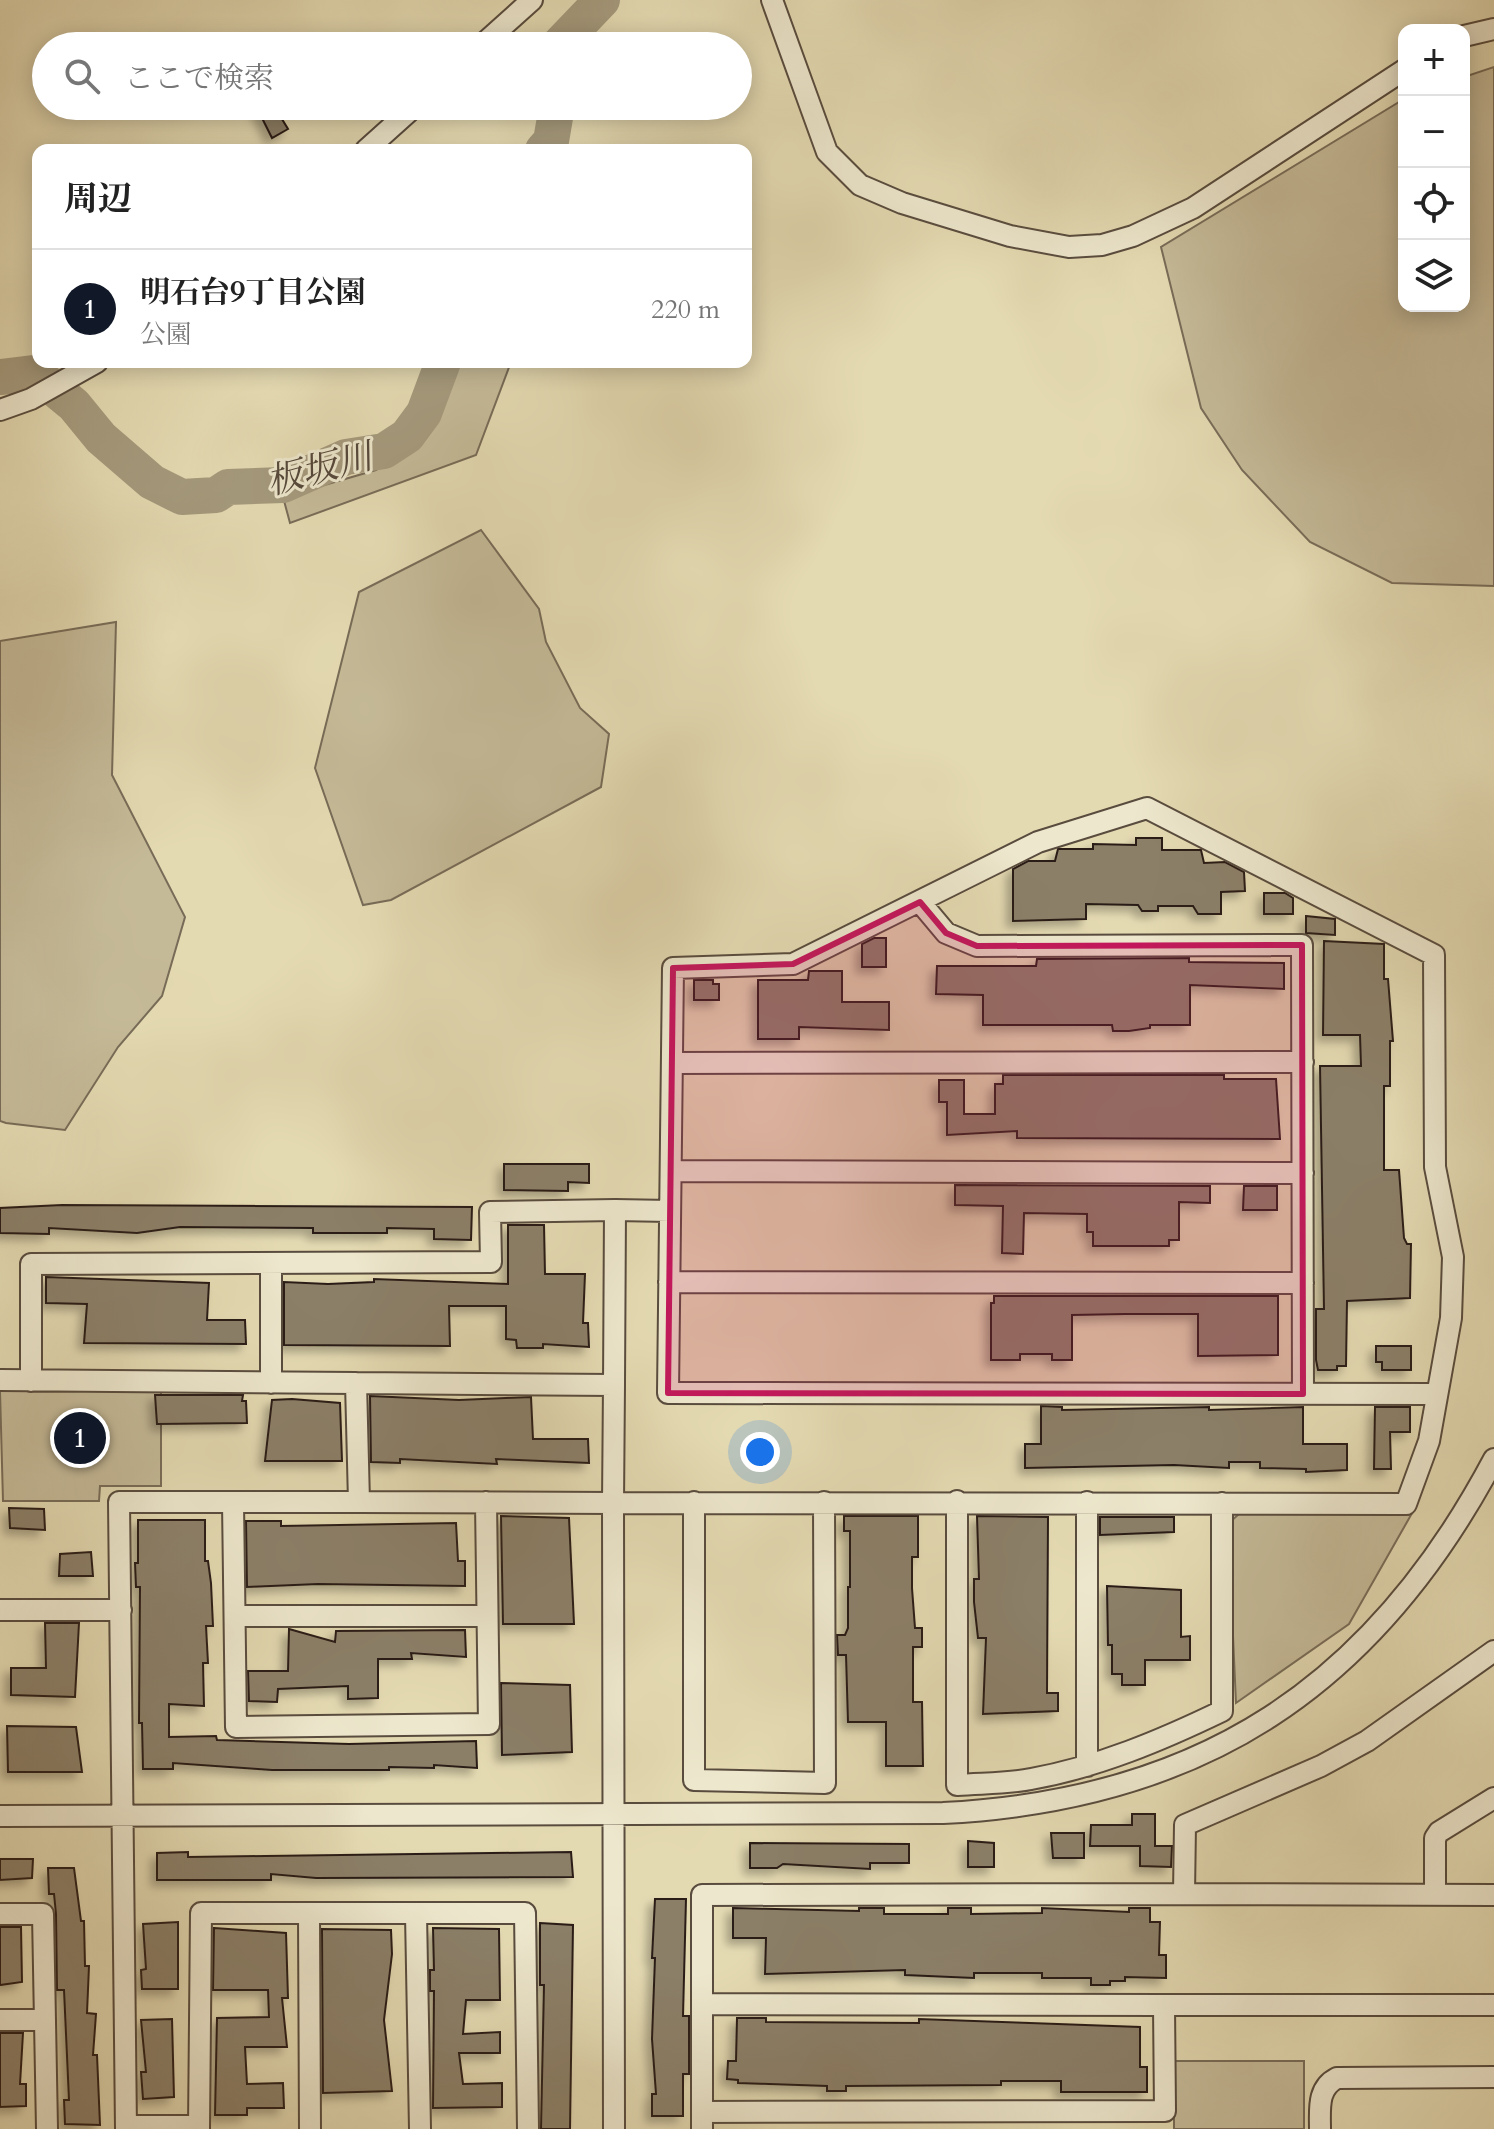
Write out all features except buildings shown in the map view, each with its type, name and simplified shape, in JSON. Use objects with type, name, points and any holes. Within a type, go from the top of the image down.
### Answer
[{"type":"street","points":[[497,32],[532,0]]},
{"type":"street","points":[[772,0],[827,152],[860,185],[902,203],[997,232],[1069,247],[1102,245],[1133,236],[1193,208],[1398,74]]},
{"type":"street","points":[[1470,35],[1494,29]]},
{"type":"street","points":[[373,144],[399,120]]},
{"type":"street","points":[[0,410],[41,394],[88,368]]},
{"type":"street","points":[[528,2129],[525,1913],[201,1913],[199,2127],[126,2127],[120,1817],[119,1502],[1406,1504],[1429,1441],[1451,1318],[1453,1257],[1435,1167],[1434,955],[1147,808],[1038,842],[793,964],[673,968],[668,1393],[1436,1394]]},
{"type":"street","points":[[920,902],[946,933],[977,946],[1302,945],[1303,1394]]},
{"type":"street","points":[[672,1063],[1303,1062]]},
{"type":"street","points":[[671,1171],[1303,1173]]},
{"type":"street","points":[[614,2129],[615,1210]]},
{"type":"street","points":[[31,1381],[31,1264],[491,1262],[490,1212],[670,1211]]},
{"type":"street","points":[[271,1263],[271,1383]]},
{"type":"street","points":[[669,1282],[1303,1283]]},
{"type":"street","points":[[0,1380],[614,1385]]},
{"type":"street","points":[[356,1383],[359,1502]]},
{"type":"street","points":[[0,1816],[615,1815],[1011,1810],[1115,1789],[1224,1744],[1287,1706],[1341,1664],[1388,1619],[1428,1568],[1465,1514],[1494,1459]]},
{"type":"street","points":[[957,1501],[957,1785],[1029,1780],[1087,1766],[1169,1736],[1222,1711],[1222,1503]]},
{"type":"street","points":[[233,1502],[236,1727],[489,1724],[486,1502]]},
{"type":"street","points":[[694,1502],[694,1780],[825,1783],[824,1502]]},
{"type":"street","points":[[1087,1502],[1087,1766]]},
{"type":"street","points":[[0,1610],[121,1610]]},
{"type":"street","points":[[235,1616],[487,1616]]},
{"type":"street","points":[[1184,1894],[1185,1825],[1321,1766],[1367,1741],[1494,1651]]},
{"type":"street","points":[[1435,1895],[1435,1838],[1439,1832],[1494,1798]]},
{"type":"street","points":[[1164,2005],[1165,2111],[702,2120],[702,1895],[1494,1895]]},
{"type":"street","points":[[0,1914],[43,1914],[47,2129]]},
{"type":"street","points":[[309,1914],[310,2129]]},
{"type":"street","points":[[416,1914],[420,2129]]},
{"type":"street","points":[[702,2004],[1494,2005]]},
{"type":"street","points":[[0,2020],[45,2020]]},
{"type":"street","points":[[1320,2129],[1322,2093],[1327,2083],[1337,2078],[1494,2077]]},
{"type":"highlighted area","points":[[920,902],[946,933],[977,946],[1302,945],[1303,1394],[668,1393],[673,968],[793,964]]},
{"type":"shaded area","points":[[1494,67],[1494,586],[1392,583],[1310,542],[1242,470],[1201,408],[1161,247],[1398,103],[1398,312],[1470,312],[1470,75]]},
{"type":"shaded area","points":[[447,368],[509,368],[476,455],[290,523],[283,497],[376,470],[425,438]]},
{"type":"shaded area","points":[[481,530],[539,609],[546,642],[580,708],[609,734],[601,787],[391,900],[363,905],[315,768],[359,592]]},
{"type":"shaded area","points":[[116,622],[112,775],[185,917],[162,996],[118,1047],[65,1130],[6,1123],[0,1121],[0,641]]},
{"type":"shaded area","points":[[161,1390],[161,1486],[100,1486],[99,1501],[3,1501],[0,1391]]},
{"type":"shaded area","points":[[1241,1512],[1411,1515],[1349,1624],[1236,1703],[1228,1524]]},
{"type":"shaded area","points":[[1174,2061],[1304,2061],[1304,2129],[1174,2129]]},
{"type":"waterway","name":"板坂川","points":[[571,32],[602,0]]},
{"type":"waterway","name":"板坂川","points":[[548,144],[555,120]]},
{"type":"waterway","name":"板坂川","points":[[0,377],[35,373],[74,405],[101,438],[152,482],[182,497],[216,495],[228,487],[283,485],[346,457],[384,451],[407,436],[424,413],[441,368]]},
{"type":"place","name":"明石台9丁目公園","points":[[80,1438]]}]
